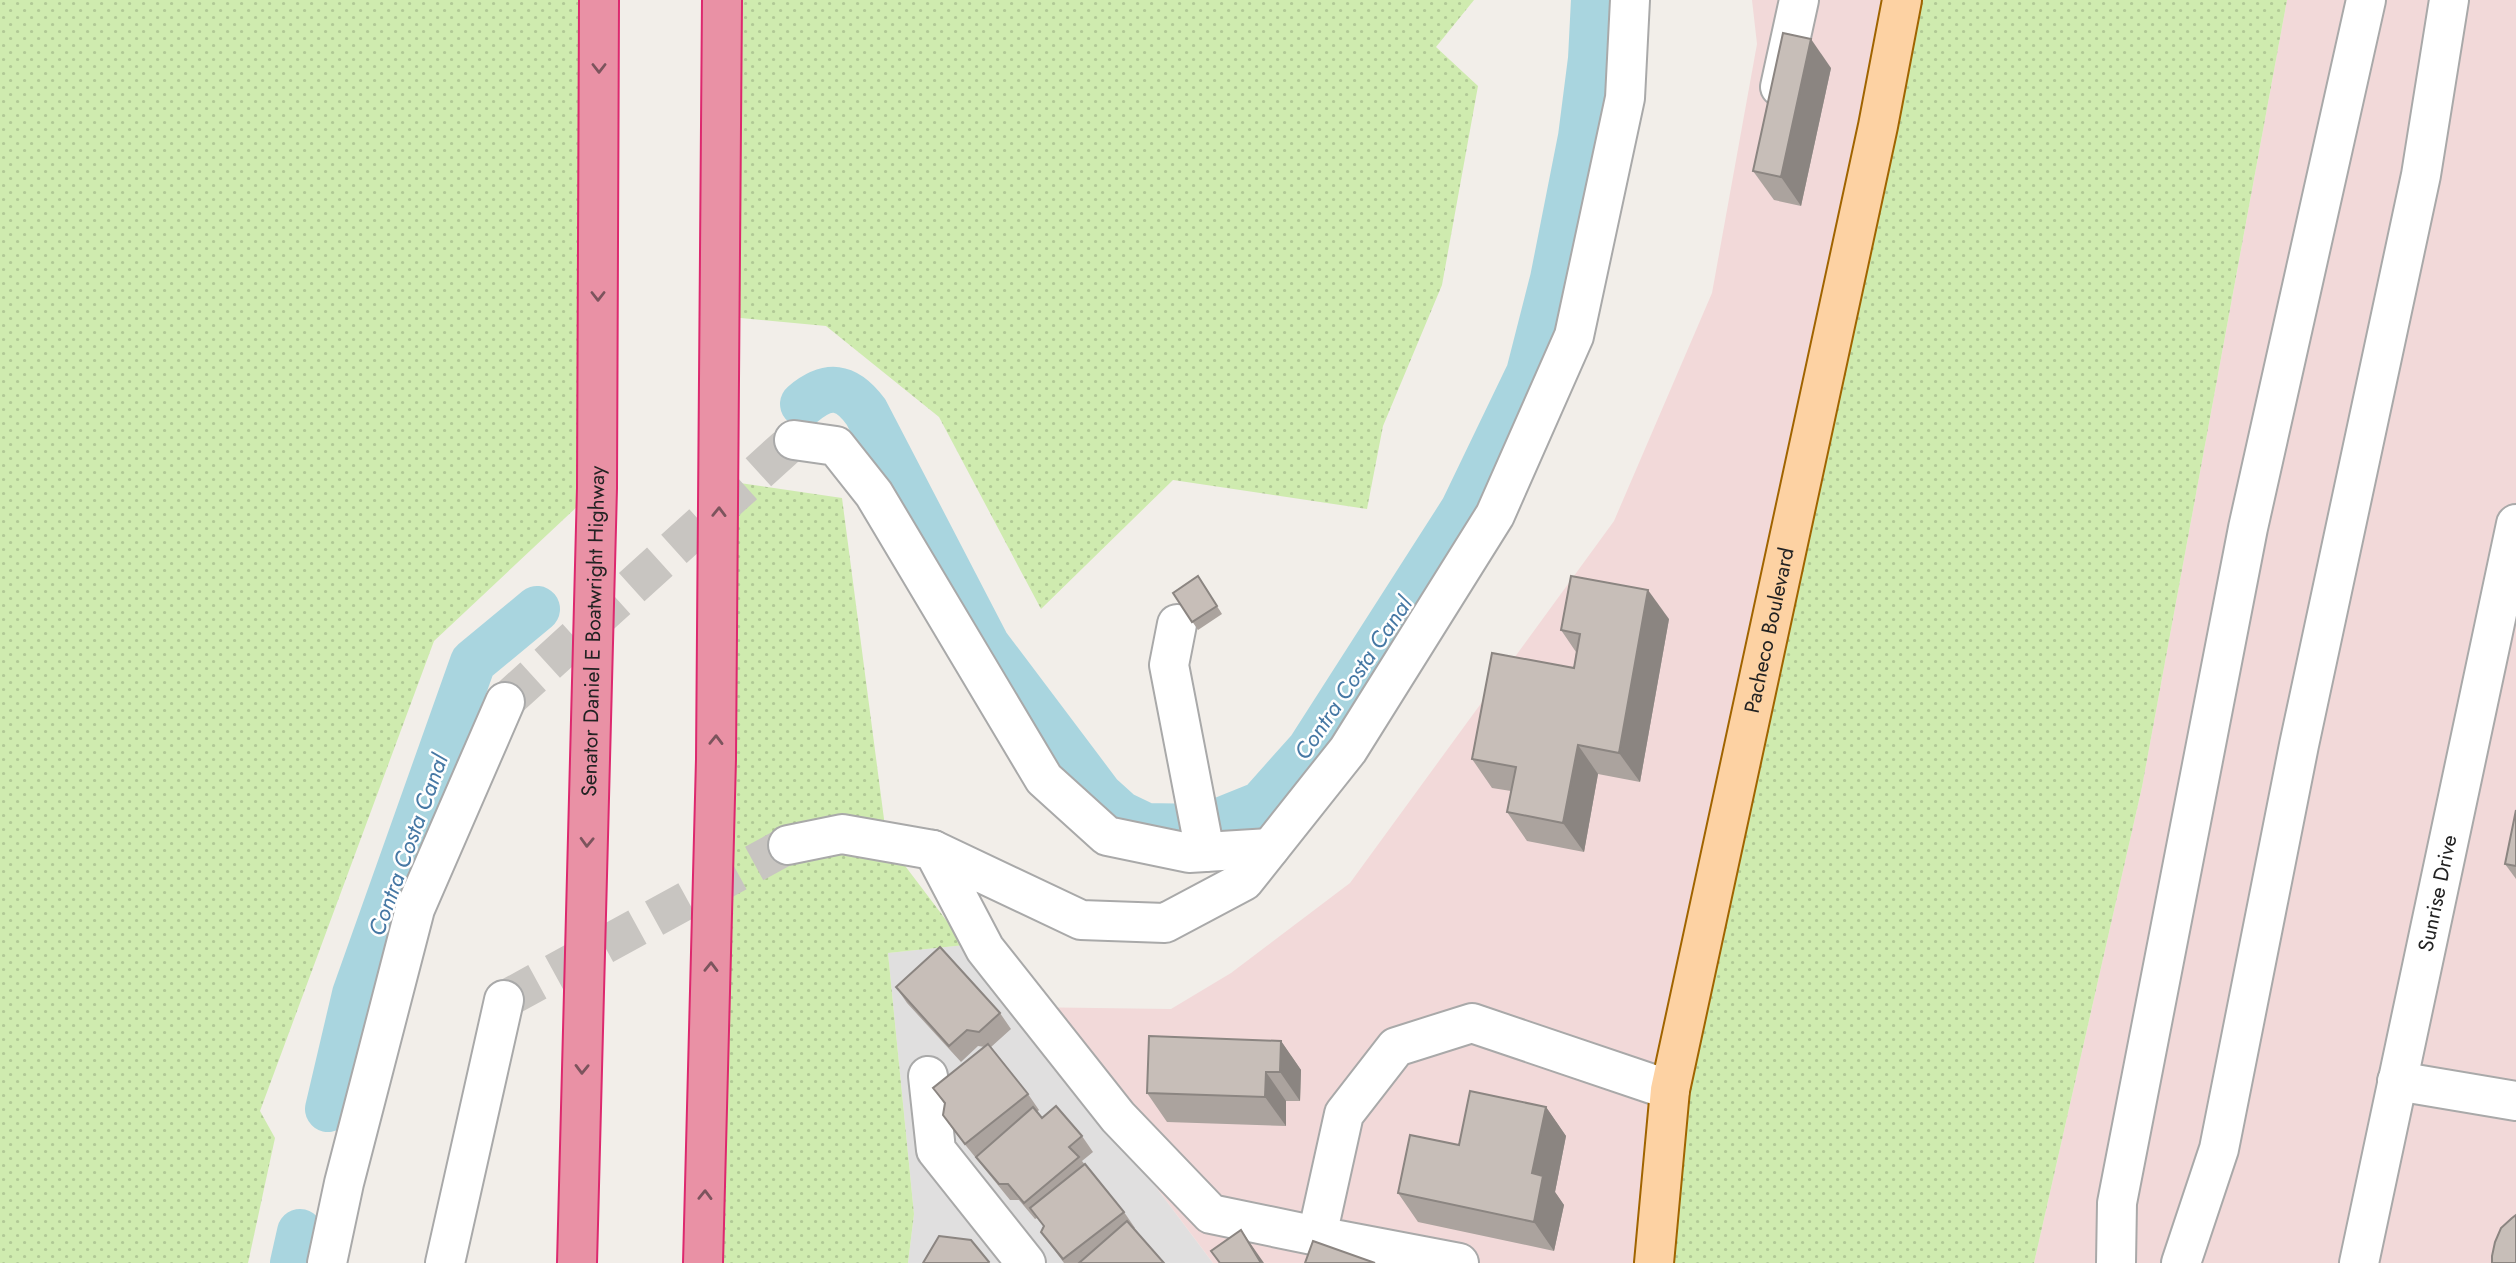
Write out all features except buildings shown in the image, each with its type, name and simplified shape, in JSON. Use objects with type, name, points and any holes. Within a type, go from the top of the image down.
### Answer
[{"type":"highway","name":"Senator Daniel E Boatwright Highway","points":[[577,1263],[597,488],[599,0]]},
{"type":"highway","points":[[703,1263],[716,759],[722,0]]},
{"type":"main road","name":"Pacheco Boulevard","points":[[1654,1263],[1670,1090],[1878,126],[1902,0]]},
{"type":"street","points":[[789,845],[842,834],[933,850],[1081,920],[1165,923],[1244,881],[1348,750],[1495,515],[1574,336],[1625,98],[1630,0]]},
{"type":"street","points":[[1773,115],[1800,0]]},
{"type":"street","points":[[2116,1263],[2117,1203],[2248,528],[2367,0]]},
{"type":"street","points":[[2181,1263],[2219,1149],[2302,731],[2421,174],[2449,0]]},
{"type":"street","points":[[794,440],[836,446],[874,494],[1044,779],[1107,836],[1189,853],[1270,848]]},
{"type":"street","name":"Sunrise Drive","points":[[2359,1263],[2516,524]]},
{"type":"street","points":[[1177,624],[1169,665],[1205,852]]},
{"type":"street","points":[[327,1263],[344,1183],[415,909],[505,702]]},
{"type":"street","points":[[933,850],[985,949],[1118,1117],[1211,1214],[1459,1263]]},
{"type":"street","points":[[445,1263],[504,1000]]},
{"type":"street","points":[[1317,1236],[1344,1114],[1396,1047],[1472,1023],[1670,1090]]},
{"type":"street","points":[[928,1076],[936,1150],[1026,1263]]},
{"type":"street","points":[[2397,1081],[2516,1101]]},
{"type":"shaded area","points":[[1752,0],[1902,0],[1654,1263],[1213,1263],[1021,1007],[1171,1009],[1231,973],[1350,883],[1614,521],[1712,293],[1757,44]]},
{"type":"shaded area","points":[[2287,0],[2516,0],[2516,1263],[2034,1263],[2142,787]]},
{"type":"shaded area","points":[[965,945],[1021,1007],[1213,1263],[908,1263],[914,1214],[888,953]]},
{"type":"green space","points":[[0,0],[599,0],[597,488],[434,641],[260,1111],[275,1138],[248,1263],[0,1263]]},
{"type":"green space","points":[[722,0],[1474,0],[1436,47],[1478,86],[1442,285],[1383,426],[1367,509],[1173,480],[1041,609],[939,417],[826,326],[720,316]]},
{"type":"green space","points":[[1902,0],[2287,0],[2142,787],[2034,1263],[1654,1263]]},
{"type":"green space","points":[[719,480],[842,498],[887,842],[965,945],[888,953],[914,1214],[908,1263],[703,1263]]},
{"type":"waterway","name":"Contra Costa Canal","points":[[803,404],[821,393],[836,390],[851,396],[866,412],[987,645],[1100,795],[1121,814],[1146,826],[1204,827],[1261,804],[1310,749],[1463,510],[1529,373],[1553,279],[1581,137],[1591,59],[1594,0]]},
{"type":"waterway","name":"Contra Costa Canal","points":[[328,1109],[355,994],[473,662],[537,609]]},
{"type":"waterway","name":"Contra Costa Canal","points":[[293,1263],[300,1232]]},
{"type":"tunnel","points":[[505,702],[794,440]]},
{"type":"tunnel","points":[[504,1000],[788,845]]}]
